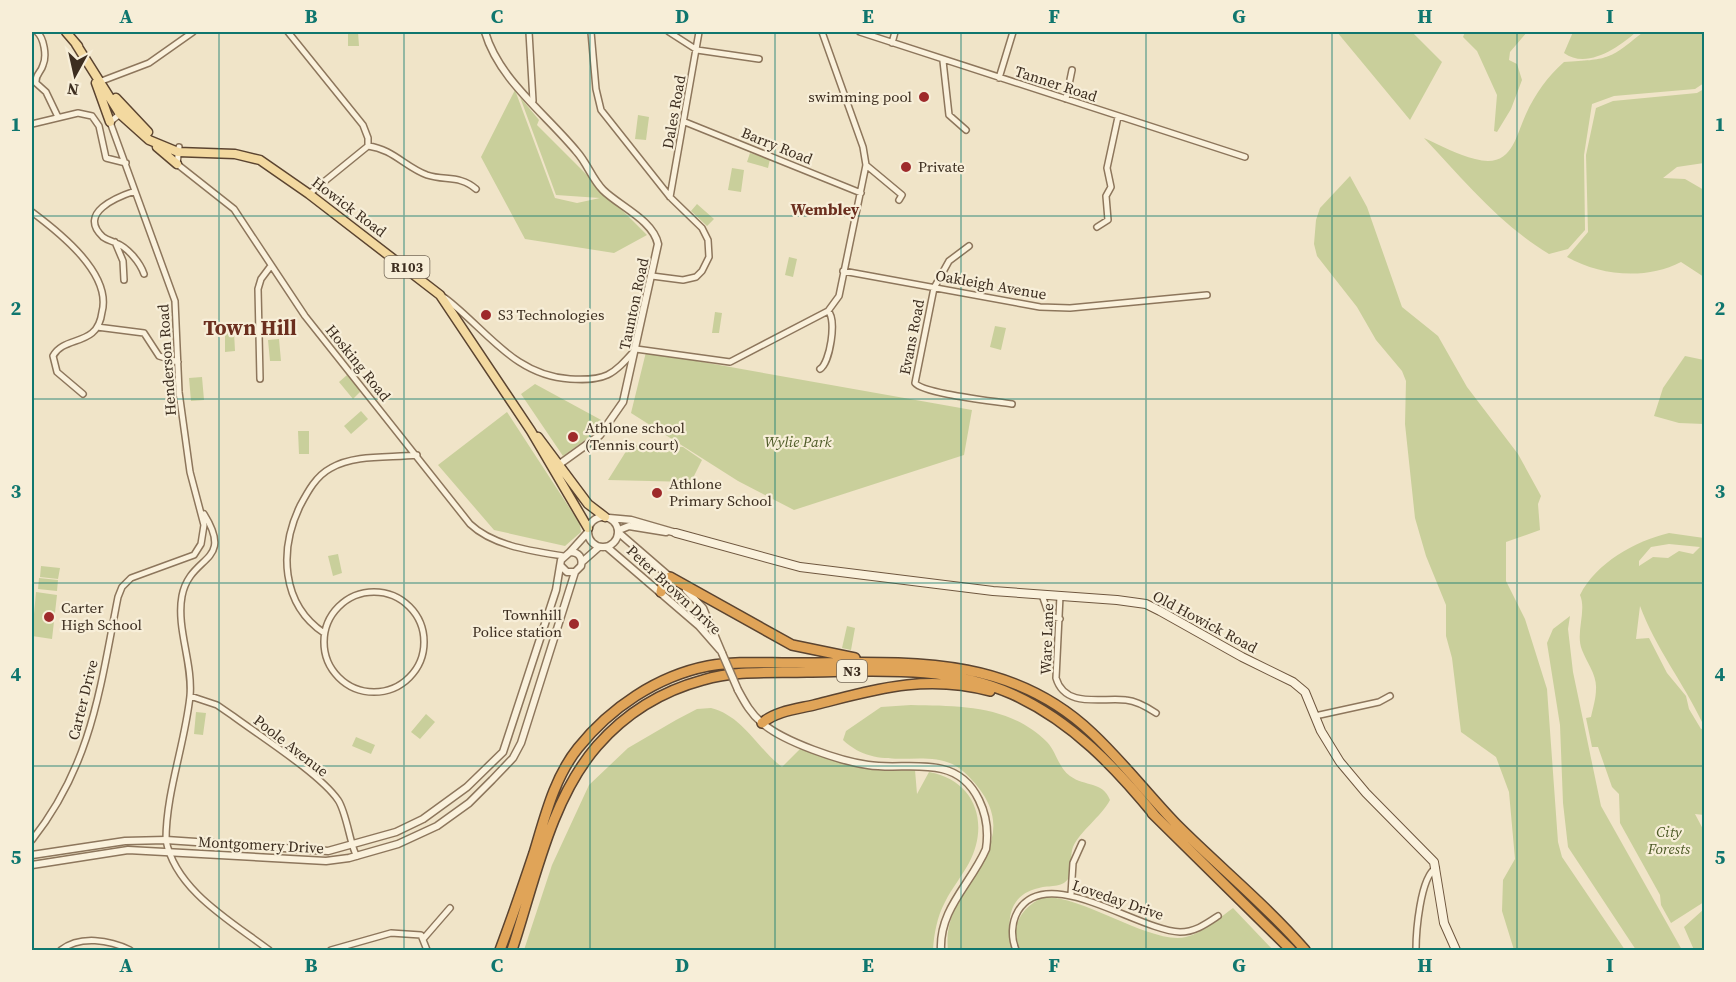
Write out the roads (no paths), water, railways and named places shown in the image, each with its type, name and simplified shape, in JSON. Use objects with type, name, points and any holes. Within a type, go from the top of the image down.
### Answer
[{"type":"highway","points":[[661,592],[663,583],[670,577],[792,645],[840,656],[917,663]]},
{"type":"highway","name":"N3","points":[[500,951],[549,802],[565,768],[592,732],[632,698],[669,678],[709,666],[740,663],[950,665],[990,674],[1034,692],[1092,732],[1142,797],[1288,931],[1305,951]]},
{"type":"highway","name":"N3","points":[[512,951],[559,809],[573,779],[611,731],[644,706],[682,686],[723,675],[902,671],[969,678],[1021,701]]},
{"type":"highway","points":[[762,723],[783,712],[876,688],[909,683],[939,683],[977,688],[1021,701],[1072,734],[1142,797],[1156,817],[1292,951]]},
{"type":"main road","name":"Howick Road","points":[[66,32],[123,112],[145,135],[179,149],[260,160],[309,194],[440,295],[555,467],[588,530]]},
{"type":"main road","name":"Howick Road","points":[[76,44],[101,81]]},
{"type":"main road","points":[[92,70],[110,122]]},
{"type":"main road","points":[[145,135],[177,164]]},
{"type":"main road","name":"Howick Road","points":[[555,467],[588,504],[607,517]]},
{"type":"main road","name":"Old Howick Road","points":[[676,533],[800,567],[924,583],[1117,600],[1152,606],[1242,657],[1297,684],[1308,698],[1326,740],[1347,770],[1366,793],[1430,856],[1436,868],[1444,923],[1456,951]]},
{"type":"street","points":[[37,32],[42,38],[44,58],[43,67],[36,75],[36,83],[46,92],[58,117]]},
{"type":"street","points":[[101,81],[149,63],[193,32]]},
{"type":"street","points":[[288,32],[363,125],[368,138],[368,146]]},
{"type":"street","name":"Taunton Road","points":[[485,32],[503,68],[580,155],[601,188],[656,236],[658,250],[623,402],[610,423],[595,439],[555,467]]},
{"type":"street","points":[[529,32],[533,101]]},
{"type":"street","points":[[591,32],[599,106],[670,197],[702,228],[708,240],[709,256],[702,271],[696,277],[674,280],[652,276]]},
{"type":"street","points":[[669,32],[697,50],[759,59]]},
{"type":"street","name":"Dales Road","points":[[670,197],[699,32]]},
{"type":"street","points":[[440,295],[526,368],[545,376],[597,380],[606,377],[621,366],[636,349],[730,362],[828,311],[837,301],[866,165],[863,147],[822,32]]},
{"type":"street","name":"Tanner Road","points":[[860,32],[1245,158]]},
{"type":"street","points":[[892,43],[895,32]]},
{"type":"street","points":[[999,78],[1013,32]]},
{"type":"street","points":[[943,61],[950,115],[966,130]]},
{"type":"street","points":[[1066,99],[1072,70]]},
{"type":"street","points":[[110,122],[123,112]]},
{"type":"street","points":[[32,124],[78,113],[92,116],[102,134],[106,158],[126,163]]},
{"type":"street","points":[[1097,227],[1108,220],[1106,196],[1111,187],[1107,168],[1118,117]]},
{"type":"street","name":"Henderson Road","points":[[110,122],[173,294],[190,472],[202,510],[215,532]]},
{"type":"street","name":"Barry Road","points":[[685,122],[861,193]]},
{"type":"street","points":[[368,146],[388,150],[424,173],[462,179],[476,189]]},
{"type":"street","points":[[309,194],[368,146]]},
{"type":"street","points":[[177,164],[179,149]]},
{"type":"street","name":"Hosking Road","points":[[177,164],[234,209],[270,267],[305,316],[478,531],[509,544],[551,554],[562,562]]},
{"type":"street","points":[[866,165],[902,195],[899,200]]},
{"type":"street","points":[[135,190],[112,200],[97,213],[96,222],[102,235],[125,248],[144,274]]},
{"type":"street","points":[[32,212],[73,247],[97,277],[105,299],[97,327],[92,333],[64,345],[53,356],[59,375],[83,394]]},
{"type":"street","points":[[115,242],[122,255],[124,280]]},
{"type":"street","name":"Evans Road","points":[[969,246],[949,261],[934,288],[915,384],[1012,404]]},
{"type":"street","points":[[260,379],[258,289],[261,279],[270,267]]},
{"type":"street","name":"Oakleigh Avenue","points":[[843,271],[1015,304],[1059,308],[1207,295]]},
{"type":"street","points":[[820,369],[826,362],[833,327],[833,318],[828,311]]},
{"type":"street","points":[[461,326],[471,321]]},
{"type":"street","points":[[97,327],[144,333],[159,356],[178,362]]},
{"type":"street","points":[[621,366],[633,362]]},
{"type":"street","points":[[324,633],[313,625],[302,612],[294,598],[287,571],[290,533],[303,501],[316,480],[343,462],[417,455]]},
{"type":"street","name":"Henderson Road","points":[[202,510],[203,531]]},
{"type":"street","points":[[607,517],[593,520],[588,530],[562,562],[567,572],[580,569],[582,562],[598,547],[608,547],[615,542],[619,531]]},
{"type":"street","name":"R103","points":[[607,517],[615,522],[619,531]]},
{"type":"street","name":"Old Howick Road","points":[[607,517],[638,521],[676,533]]},
{"type":"street","name":"Old Howick Road","points":[[619,531],[629,526],[676,533]]},
{"type":"street","name":"R103","points":[[588,530],[591,541],[598,547]]},
{"type":"street","points":[[203,531],[215,532],[217,541],[214,549],[189,577],[182,595],[190,696],[166,840],[168,852],[205,904],[269,951]]},
{"type":"street","name":"Carter Drive","points":[[32,840],[62,797],[85,744],[98,704],[122,586],[131,578],[194,555],[201,544],[203,531]]},
{"type":"street","name":"Peter Brown Drive","points":[[619,531],[704,608],[738,690],[749,710],[762,723],[799,742],[846,760],[870,765],[942,769],[958,777],[972,790],[984,809],[988,837],[986,849],[946,917],[940,936],[941,951]]},
{"type":"street","name":"Peter Brown Drive","points":[[608,547],[699,626],[722,653]]},
{"type":"street","points":[[570,552],[580,556],[582,562]]},
{"type":"street","name":"Montgomery Drive","points":[[32,855],[104,843],[166,840],[320,851],[405,829],[436,812],[467,787],[503,752],[548,614],[562,562]]},
{"type":"street","name":"Montgomery Drive","points":[[32,865],[106,852],[168,852],[326,861],[359,855],[418,836],[469,803],[507,765],[518,750],[574,572]]},
{"type":"street","points":[[379,591],[407,604],[422,628],[424,647],[419,667],[406,683],[382,692],[365,692],[350,688],[334,673],[325,654],[324,633],[333,613],[348,598],[379,591]]},
{"type":"street","points":[[1042,595],[1049,615],[1060,619]]},
{"type":"street","name":"Ware Lane","points":[[1060,596],[1056,678],[1066,693],[1081,700],[1128,700],[1156,713]]},
{"type":"street","points":[[548,614],[560,618]]},
{"type":"street","name":"Poole Avenue","points":[[190,696],[218,705],[322,784],[339,801],[354,842],[362,848],[359,855]]},
{"type":"street","points":[[1315,716],[1379,702],[1390,696]]},
{"type":"street","points":[[467,787],[477,796]]},
{"type":"street","points":[[460,793],[469,803]]},
{"type":"street","points":[[104,843],[106,852]]},
{"type":"street","points":[[1071,894],[1073,863],[1082,843]]},
{"type":"street","points":[[94,845],[96,853]]},
{"type":"street","points":[[253,856],[254,847]]},
{"type":"street","points":[[1416,951],[1419,913],[1428,875],[1436,868]]},
{"type":"street","name":"Loveday Drive","points":[[1016,951],[1013,926],[1022,906],[1040,894],[1071,894],[1171,931],[1194,930],[1218,916]]},
{"type":"street","points":[[424,938],[450,908]]},
{"type":"street","points":[[331,951],[391,933],[415,933],[424,938],[427,951]]},
{"type":"street","points":[[61,951],[77,942],[90,941],[112,943],[130,951]]},
{"type":"place","name":"swimming pool","points":[[924,97]]},
{"type":"place","name":"Private","points":[[906,167]]},
{"type":"place","name":"S3 Technologies","points":[[486,315]]},
{"type":"place","name":"Athlone school (Tennis court)","points":[[573,437]]},
{"type":"place","name":"Athlone Primary School","points":[[657,493]]},
{"type":"place","name":"Carter High School","points":[[49,617]]},
{"type":"place","name":"Townhill Police station","points":[[574,624]]},
{"type":"district","name":"Wembley","points":[[825,209]]},
{"type":"district","name":"Town Hill","points":[[250,328]]},
{"type":"park label","name":"Wylie Park","points":[[798,442]]},
{"type":"park label","name":"City Forests","points":[[1669,840]]}]
